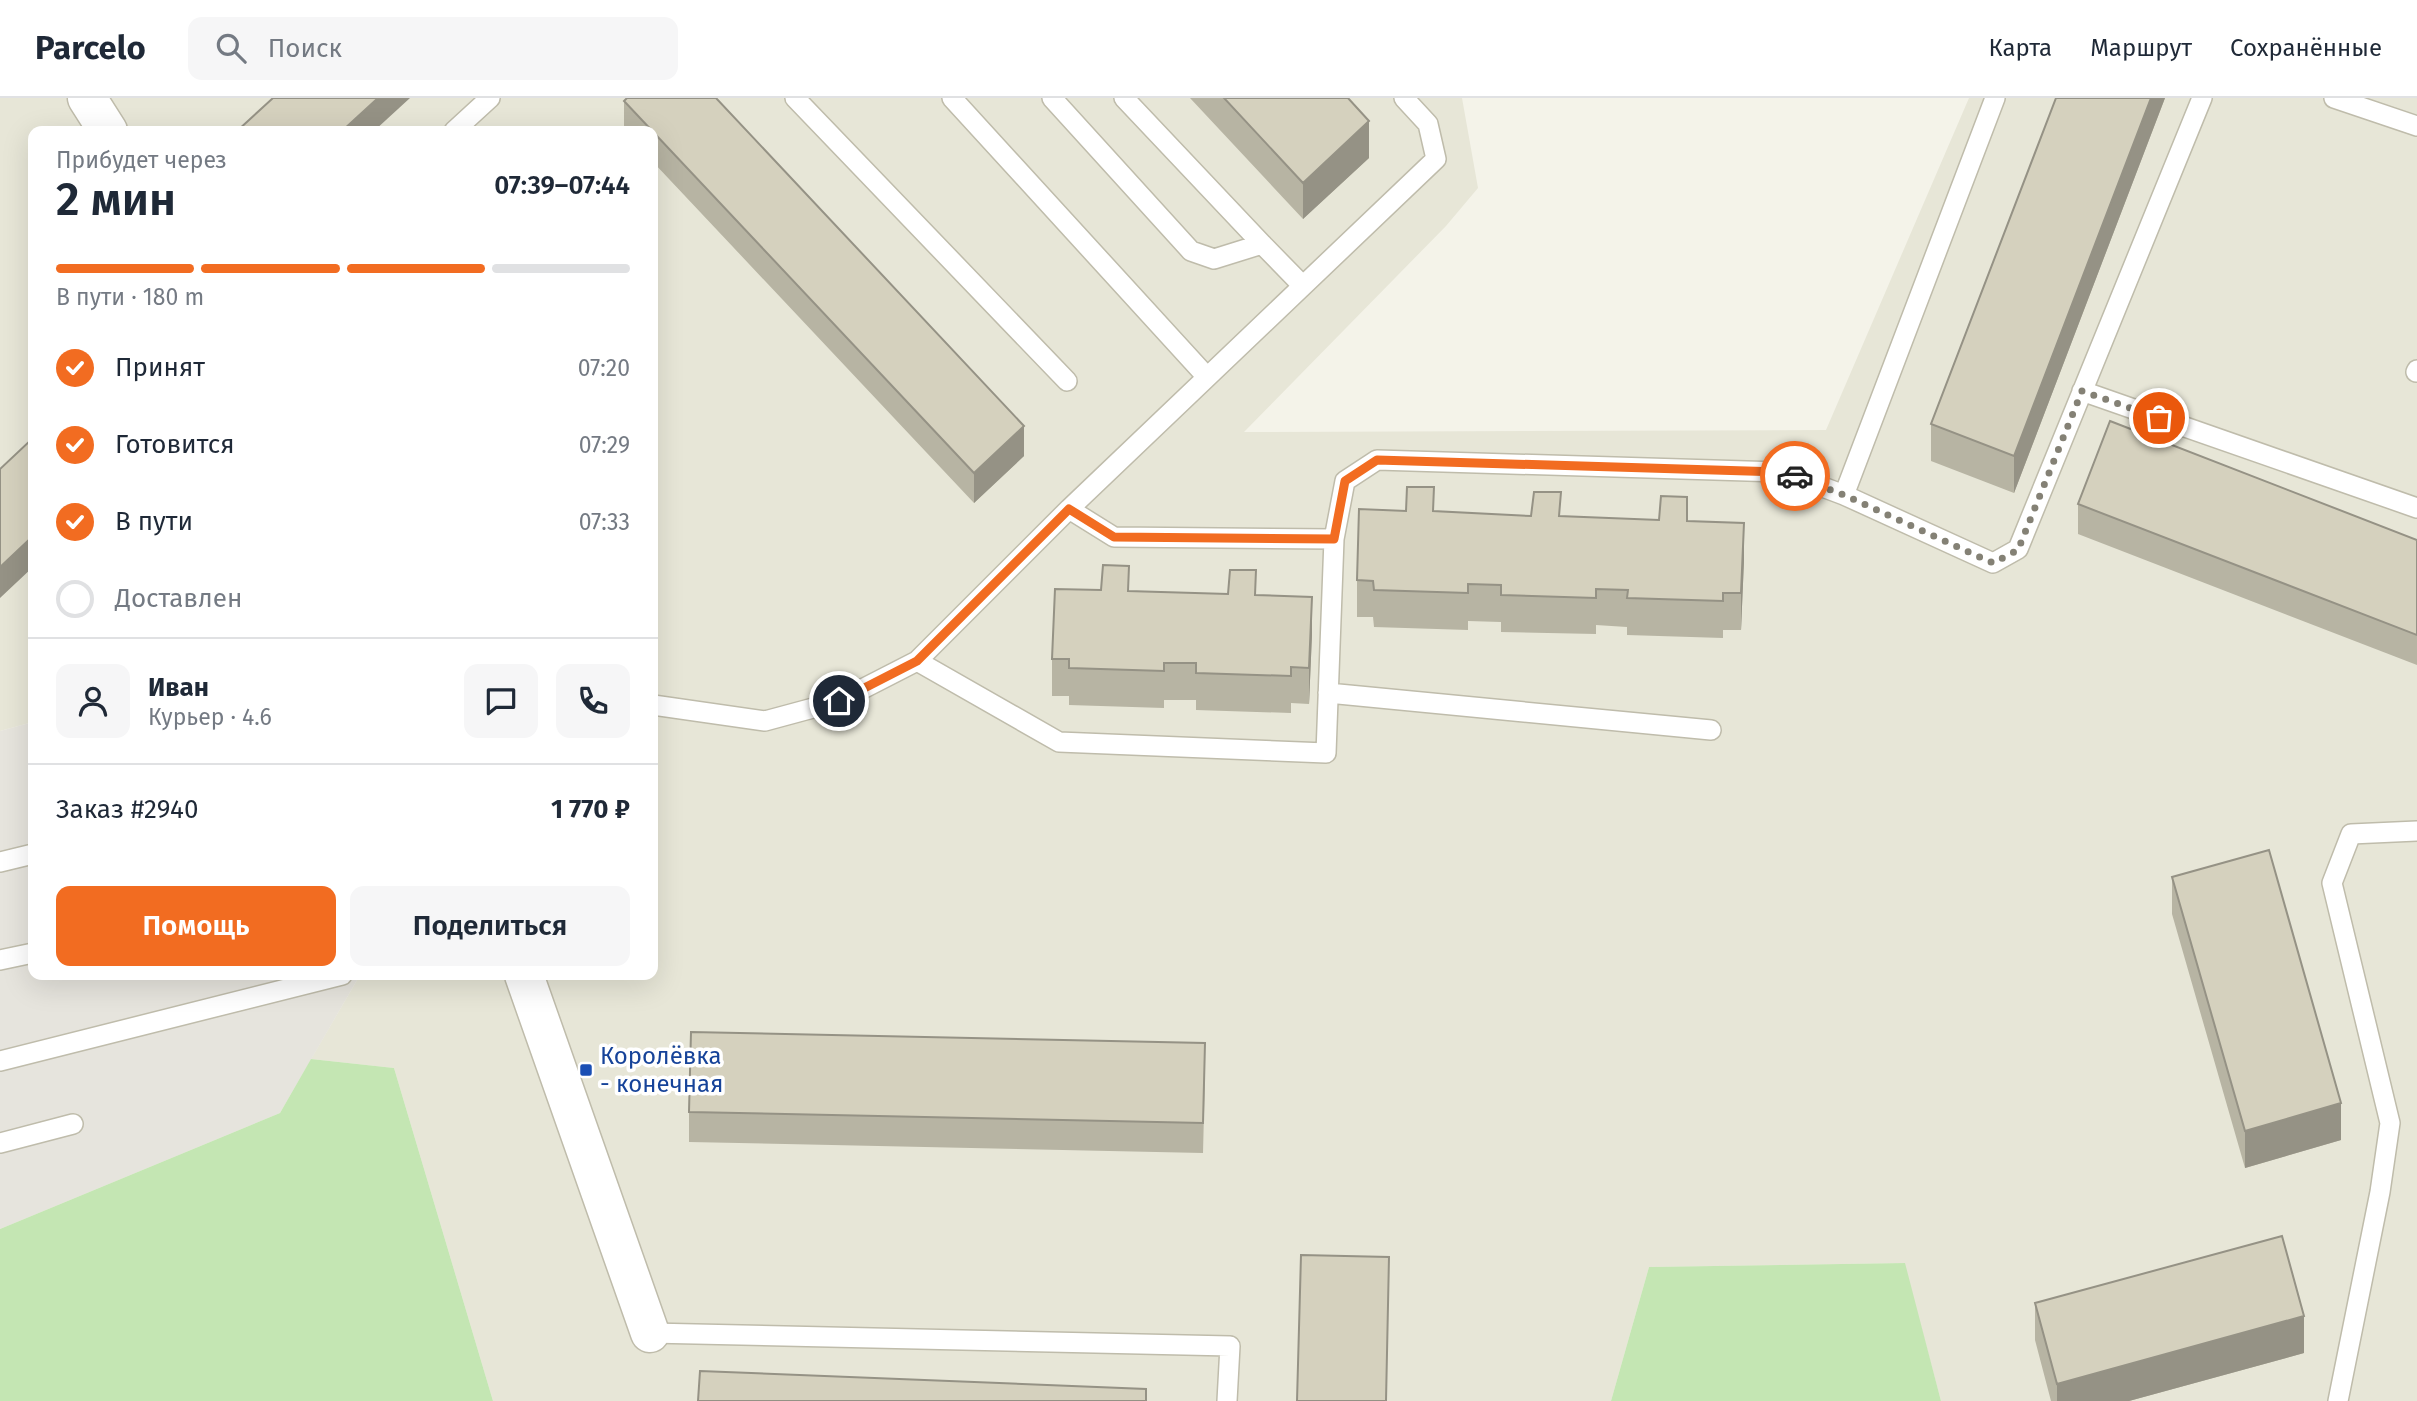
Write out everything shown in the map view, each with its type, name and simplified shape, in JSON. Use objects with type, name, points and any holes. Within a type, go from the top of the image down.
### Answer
[{"type":"street","points":[[87,98],[105,126]]},
{"type":"street","points":[[526,980],[650,1333]]},
{"type":"lane","points":[[459,126],[490,98]]},
{"type":"lane","points":[[796,98],[1066,381]]},
{"type":"lane","points":[[952,98],[1207,377]]},
{"type":"lane","points":[[1052,98],[1191,251],[1214,259],[1262,244]]},
{"type":"lane","points":[[1124,98],[1303,286]]},
{"type":"lane","points":[[658,706],[765,721],[839,701],[917,661],[1069,509],[1436,159],[1428,124],[1404,98]]},
{"type":"lane","points":[[1844,495],[1995,98]]},
{"type":"lane","points":[[917,661],[1059,742],[1326,753],[1334,539],[1345,481],[1377,460],[1783,472],[1844,495],[1993,563],[2018,550],[2202,98]]},
{"type":"lane","points":[[2334,98],[2417,126]]},
{"type":"lane","points":[[2082,391],[2417,508]]},
{"type":"lane","points":[[1069,509],[1114,537],[1334,539]]},
{"type":"lane","points":[[1328,693],[1711,730]]},
{"type":"lane","points":[[2338,1401],[2380,1192],[2390,1123],[2332,883],[2351,834],[2417,831]]},
{"type":"lane","points":[[0,862],[28,855]]},
{"type":"lane","points":[[0,960],[28,954]]},
{"type":"lane","points":[[0,1061],[322,980]]},
{"type":"lane","points":[[0,1143],[73,1124]]},
{"type":"lane","points":[[650,1333],[1230,1346],[1227,1401]]},
{"type":"shaded area","points":[[0,98],[1462,98],[1478,188],[1446,226],[1244,432],[1826,430],[1969,98],[2417,98],[2417,1401],[1941,1401],[1904,1263],[1649,1267],[1611,1401],[493,1401],[394,1068],[311,1059],[357,980],[658,980],[658,126],[28,126],[28,723],[0,731]]},
{"type":"shaded area","points":[[28,723],[28,980],[357,980],[280,1113],[0,1229],[0,731]]},
{"type":"green space","points":[[311,1059],[394,1068],[493,1401],[0,1401],[0,1229],[280,1113]]},
{"type":"green space","points":[[1905,1263],[1941,1401],[1611,1401],[1649,1267]]},
{"type":"building","points":[[273,98],[378,98],[347,126],[242,126]]},
{"type":"building","points":[[627,98],[716,98],[1024,426],[974,473],[658,137],[658,126],[648,126],[624,101]]},
{"type":"building","points":[[1224,98],[1348,98],[1369,121],[1303,183]]},
{"type":"building","points":[[2056,98],[2151,98],[2014,456],[1931,424]]},
{"type":"building","points":[[2110,421],[2417,540],[2417,635],[2078,504]]},
{"type":"building","points":[[28,443],[28,541],[0,567],[0,469]]},
{"type":"building","points":[[1407,487],[1434,487],[1433,511],[1531,516],[1534,492],[1561,492],[1559,516],[1659,520],[1661,496],[1687,497],[1687,521],[1744,523],[1741,593],[1723,593],[1723,601],[1627,598],[1628,590],[1596,589],[1596,598],[1501,595],[1501,585],[1468,584],[1468,593],[1374,590],[1373,581],[1357,580],[1359,509],[1406,511]]},
{"type":"building","points":[[1103,565],[1129,566],[1128,591],[1228,594],[1230,570],[1256,570],[1255,595],[1312,597],[1309,668],[1291,667],[1291,676],[1196,673],[1196,663],[1164,663],[1164,671],[1069,668],[1069,659],[1052,659],[1055,589],[1101,590]]},
{"type":"building","points":[[2269,850],[2341,1103],[2245,1131],[2172,877]]},
{"type":"building","points":[[691,1032],[1205,1043],[1203,1123],[689,1112]]},
{"type":"building","points":[[2282,1236],[2304,1316],[2057,1384],[2035,1303]]},
{"type":"building","points":[[1301,1255],[1389,1257],[1386,1401],[1297,1401]]},
{"type":"building","points":[[700,1371],[1146,1389],[1146,1401],[698,1401]]},
{"type":"way so far","points":[[1795,476],[1844,495],[1993,563],[2018,550],[2082,391],[2159,418]]},
{"type":"place","name":"Королёвка - конечная","points":[[586,1070]]},
{"type":"route","points":[[839,701],[917,661],[1069,509],[1114,537],[1334,539],[1345,481],[1377,460],[1783,472],[1795,476]]}]
